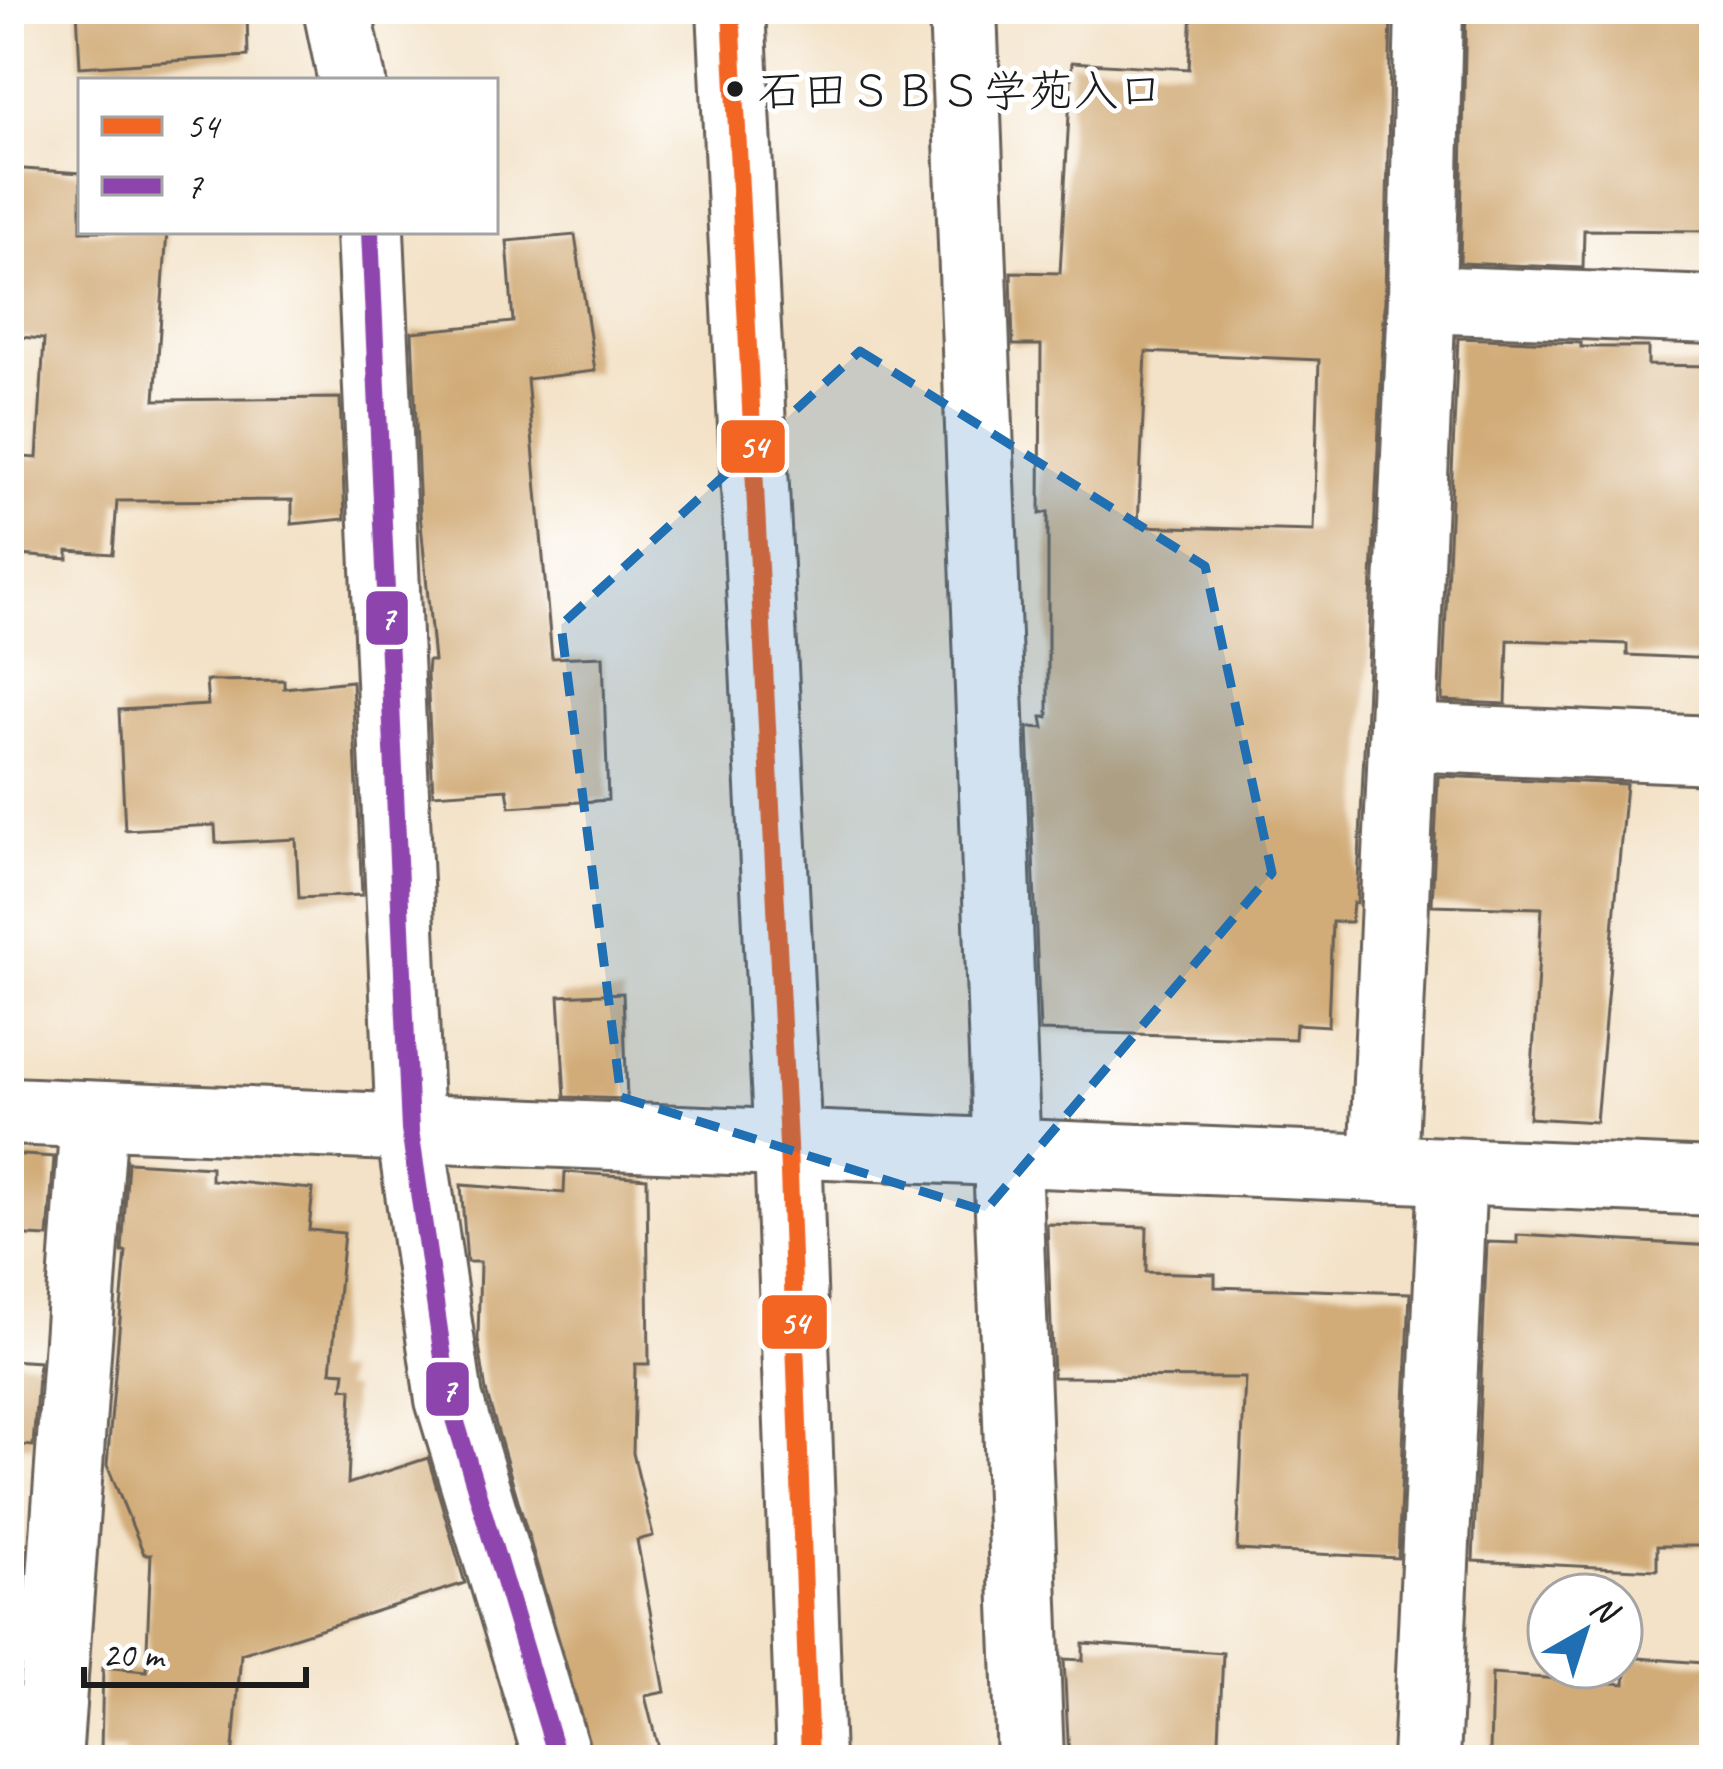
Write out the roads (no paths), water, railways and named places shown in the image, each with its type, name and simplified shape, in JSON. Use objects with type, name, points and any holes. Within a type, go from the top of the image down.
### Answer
[{"type":"street","points":[[337,9],[351,78]]},
{"type":"street","points":[[730,9],[788,1145],[810,1760]]},
{"type":"street","points":[[963,9],[1030,1760]]},
{"type":"street","points":[[1383,1169],[1422,299],[1429,9]]},
{"type":"street","points":[[370,234],[410,1130],[448,1399],[558,1760]]},
{"type":"street","points":[[1422,299],[1714,310]]},
{"type":"street","points":[[1403,737],[1714,750]]},
{"type":"street","points":[[9,1111],[1714,1182]]},
{"type":"street","points":[[48,1760],[94,1117]]},
{"type":"street","points":[[1426,1760],[1453,1172]]},
{"type":"place","name":"石田ＳＢＳ学苑入口","points":[[735,89]]}]
